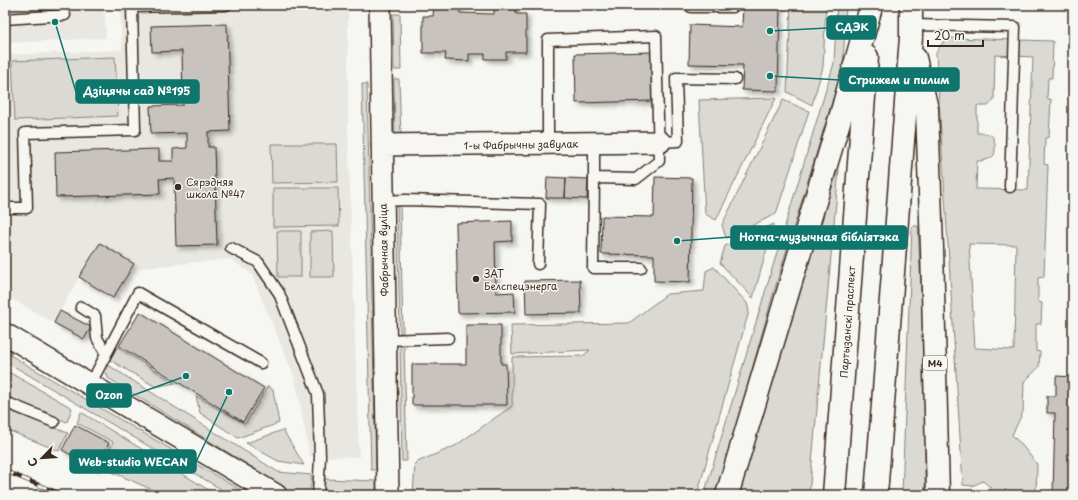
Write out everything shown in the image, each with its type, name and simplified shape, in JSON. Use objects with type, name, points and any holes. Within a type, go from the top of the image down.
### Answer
[{"type":"main road","points":[[727,495],[841,115],[871,6]]},
{"type":"main road","name":"Партызанскі праспект","points":[[834,495],[871,6]]},
{"type":"main road","points":[[876,495],[911,23]]},
{"type":"main road","name":"М4","points":[[911,23],[927,109],[938,495]]},
{"type":"street","name":"Фабрычная вуліца","points":[[380,5],[388,495]]},
{"type":"street","name":"1-ы Фабрычны завулак","points":[[382,146],[660,142]]},
{"type":"street","points":[[5,334],[276,495]]},
{"type":"lane","points":[[5,208],[27,208],[25,133],[135,130],[132,7],[226,5]]},
{"type":"lane","points":[[692,5],[692,7],[733,7]]},
{"type":"lane","points":[[5,18],[65,15]]},
{"type":"lane","points":[[911,23],[1015,27],[1010,187]]},
{"type":"lane","points":[[548,143],[548,40],[656,36],[660,161],[636,179],[594,178]]},
{"type":"lane","points":[[660,142],[678,141],[676,78],[734,79]]},
{"type":"lane","points":[[594,142],[593,268],[641,268]]},
{"type":"lane","points":[[382,201],[406,200],[540,204],[538,264]]},
{"type":"lane","points":[[231,248],[258,262],[279,293],[318,394],[320,457],[318,495]]},
{"type":"lane","points":[[90,385],[138,293],[261,363]]},
{"type":"lane","points":[[81,307],[95,316],[97,338],[106,354]]},
{"type":"lane","points":[[385,340],[448,338]]},
{"type":"lane","points":[[5,402],[54,422]]},
{"type":"shaded area","points":[[5,5],[104,5],[106,38],[5,43]]},
{"type":"shaded area","name":"Сярэдняя школа №47","points":[[120,5],[348,5],[348,131],[359,457],[310,456],[295,378],[251,273],[230,259],[139,268],[100,243],[79,277],[54,323],[5,295],[5,55],[122,50]]},
{"type":"shaded area","points":[[791,5],[826,5],[823,67],[812,105],[787,92]]},
{"type":"shaded area","points":[[837,5],[846,5],[843,66],[772,298],[717,495],[704,495],[834,63]]},
{"type":"shaded area","points":[[393,14],[400,14],[401,70],[394,70]]},
{"type":"shaded area","points":[[951,38],[1053,41],[1052,78],[1048,78],[1047,99],[1051,99],[1049,137],[1045,138],[1044,164],[1048,165],[1044,277],[1038,278],[1038,302],[1042,303],[1041,324],[1036,324],[1036,351],[1040,352],[1039,367],[1024,382],[1023,412],[1012,435],[1037,464],[1036,495],[988,495],[991,488],[983,481],[972,486],[963,485],[936,53],[943,42]],"holes":[[[995,55],[1033,57],[1028,190],[976,189],[977,161],[990,158],[995,152],[993,137],[985,133],[977,133],[977,106],[988,106],[994,99]],[[969,244],[1016,245],[1014,350],[975,348]]]},
{"type":"shaded area","points":[[115,57],[118,116],[15,120],[12,61]]},
{"type":"shaded area","points":[[394,79],[399,79],[401,137],[395,138]]},
{"type":"shaded area","points":[[362,84],[367,84],[376,470],[371,470]]},
{"type":"shaded area","points":[[776,98],[716,220],[705,214],[699,100]]},
{"type":"shaded area","points":[[783,100],[809,111],[776,214],[726,238],[722,225]]},
{"type":"shaded area","points":[[271,144],[337,144],[338,182],[272,183]]},
{"type":"shaded area","points":[[839,169],[809,495],[739,495],[794,291]]},
{"type":"shaded area","points":[[273,188],[338,188],[339,226],[273,227]]},
{"type":"shaded area","points":[[397,202],[400,202],[403,333],[400,333]]},
{"type":"shaded area","points":[[774,224],[753,298],[720,263],[725,246]]},
{"type":"shaded area","points":[[912,226],[918,226],[925,374],[925,495],[902,495]]},
{"type":"shaded area","points":[[277,231],[301,231],[301,277],[278,277]]},
{"type":"shaded area","points":[[333,231],[334,277],[310,277],[310,232]]},
{"type":"shaded area","points":[[714,267],[747,303],[749,311],[697,495],[413,495],[415,463],[455,446],[512,406],[512,357],[583,356],[590,350],[512,354],[511,325],[629,323],[667,294],[704,291],[706,271]]},
{"type":"shaded area","points":[[400,346],[404,346],[407,461],[402,461]]},
{"type":"shaded area","points":[[117,347],[175,383],[156,387],[110,360]]},
{"type":"shaded area","points":[[5,352],[249,495],[231,495],[5,361]]},
{"type":"shaded area","points":[[108,365],[278,472],[311,475],[310,489],[304,494],[300,495],[292,495],[284,492],[272,480],[108,378],[106,372]]},
{"type":"shaded area","points":[[5,370],[72,408],[67,422],[5,397]]},
{"type":"shaded area","points":[[268,386],[273,390],[279,423],[238,438],[200,413],[196,396],[245,424]]},
{"type":"shaded area","points":[[5,409],[68,433],[59,451],[5,429]]},
{"type":"shaded area","points":[[81,412],[217,495],[164,495],[101,467],[113,442],[77,423]]},
{"type":"shaded area","points":[[283,430],[304,465],[278,461],[246,443]]},
{"type":"shaded area","points":[[325,479],[376,481],[376,495],[324,495]]},
{"type":"building","points":[[743,5],[780,5],[778,91],[742,90],[743,65],[689,64],[690,25],[742,27]]},
{"type":"building","points":[[434,7],[459,7],[460,13],[494,14],[494,9],[516,8],[516,14],[526,14],[526,52],[506,52],[506,59],[485,59],[485,54],[469,54],[469,61],[445,60],[446,53],[423,53],[423,16],[433,16]]},
{"type":"building","points":[[227,24],[230,131],[208,132],[208,147],[214,147],[217,245],[176,246],[174,178],[159,179],[160,194],[56,197],[55,152],[159,149],[159,161],[173,161],[173,149],[187,148],[187,133],[151,134],[150,106],[183,105],[182,51],[152,52],[151,26]]},
{"type":"building","points":[[651,52],[653,101],[576,103],[575,54]]},
{"type":"building","points":[[547,177],[566,178],[565,198],[546,198]]},
{"type":"building","points":[[655,177],[692,178],[690,282],[654,281],[654,255],[601,254],[602,216],[654,217]]},
{"type":"building","points":[[566,178],[588,179],[587,199],[565,198]]},
{"type":"building","name":"ЗАТ Белспецэнерга","points":[[512,221],[512,241],[495,242],[496,293],[514,292],[515,312],[458,313],[456,223]]},
{"type":"building","points":[[100,243],[134,264],[113,298],[79,277]]},
{"type":"building","points":[[580,280],[581,313],[526,314],[525,281]]},
{"type":"building","points":[[60,311],[91,327],[84,339],[54,323]]},
{"type":"building","points":[[140,312],[264,388],[243,422],[119,346]]},
{"type":"building","points":[[466,325],[501,325],[501,364],[506,364],[507,405],[412,405],[412,364],[466,364]]},
{"type":"building","points":[[1056,376],[1073,377],[1073,495],[1053,495],[1055,413],[1047,413],[1047,396],[1056,396]]},
{"type":"building","points":[[75,425],[109,443],[96,468],[62,450]]},
{"type":"railway","points":[[5,471],[63,495]]},
{"type":"place","name":"Дзіцячы сад №195","points":[[55,22]]},
{"type":"place","name":"СДЭК","points":[[770,31]]},
{"type":"place","name":"Стрижем и пилим","points":[[770,76]]},
{"type":"place","name":"Сярэдняя школа №47","points":[[178,187]]},
{"type":"place","name":"Нотна-музычная бібліятэка","points":[[677,241]]},
{"type":"place","name":"ЗАТ Белспецэнерга","points":[[476,279]]},
{"type":"place","name":"Ozon","points":[[186,376]]},
{"type":"place","name":"Web-studio WECAN","points":[[229,392]]}]
